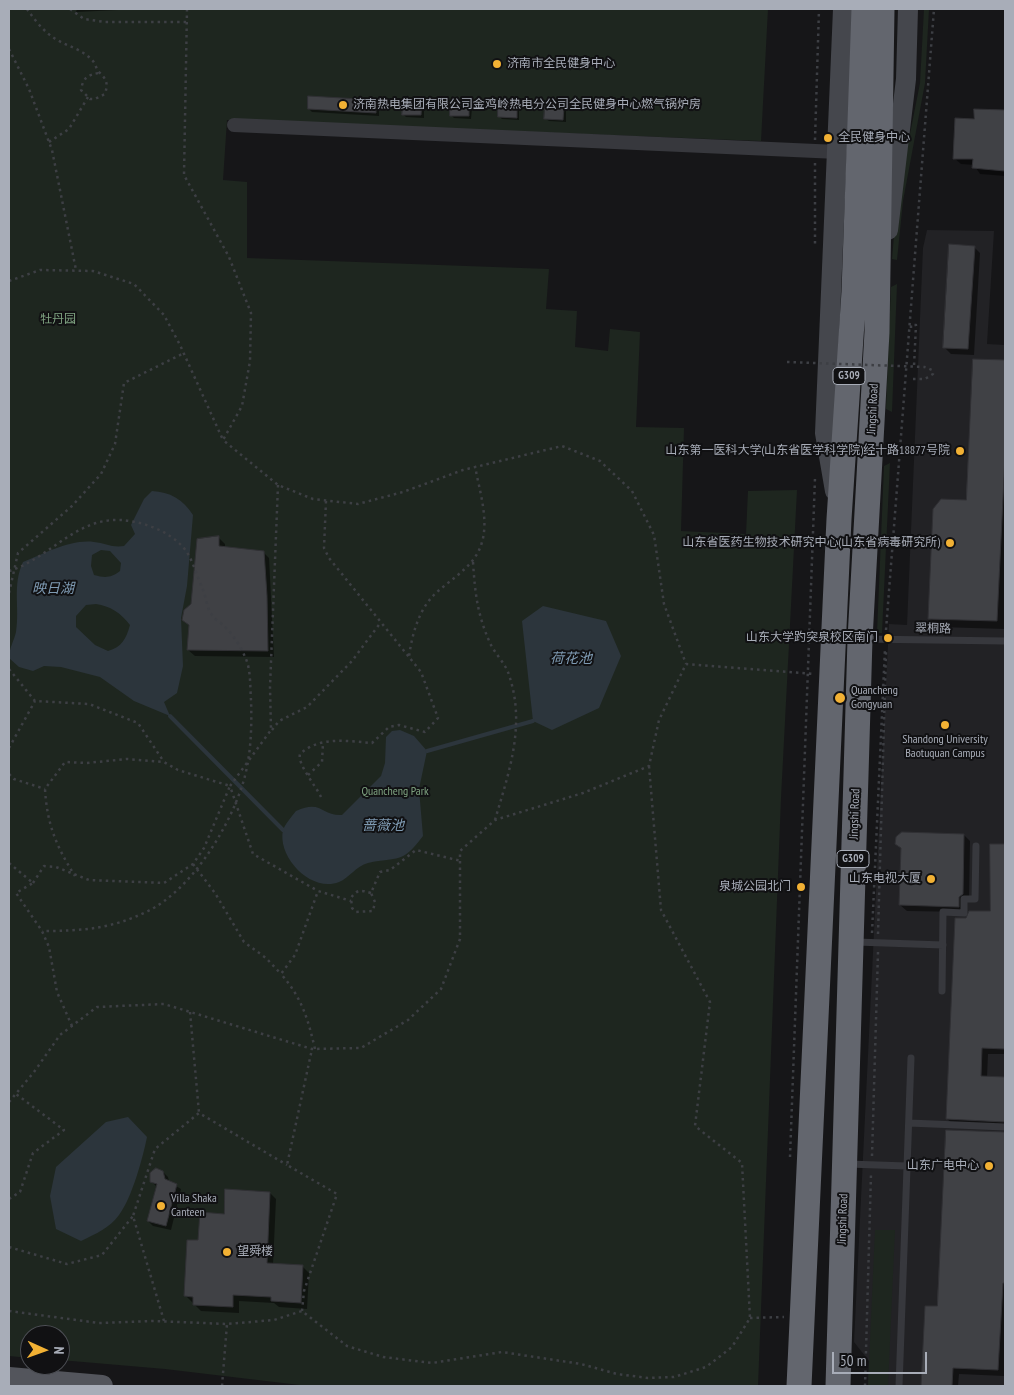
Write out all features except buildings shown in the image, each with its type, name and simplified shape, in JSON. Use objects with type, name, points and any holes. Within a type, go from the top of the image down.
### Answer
[{"type":"highway","name":"G309","points":[[800,1386],[839,519],[854,292],[864,9]]},
{"type":"highway","name":"Jingshi Road","points":[[838,1386],[844,1164],[867,942],[860,640],[877,332],[882,9]]},
{"type":"main road","points":[[839,519],[825,433],[844,9]]},
{"type":"main road","name":"Jingshi Road","points":[[877,332],[906,79],[908,9]]},
{"type":"main road","points":[[9,1378],[102,1386]]},
{"type":"street","points":[[234,125],[838,152]]},
{"type":"lane","name":"翠桐路","points":[[860,640],[1005,641]]},
{"type":"lane","points":[[942,991],[944,912],[964,912],[964,899],[975,900],[976,846]]},
{"type":"lane","points":[[867,942],[943,945]]},
{"type":"lane","points":[[899,1386],[911,1058]]},
{"type":"lane","points":[[909,1124],[1005,1127]]},
{"type":"lane","points":[[844,1164],[907,1166]]},
{"type":"path","points":[[28,9],[40,26],[54,38],[94,61],[99,73],[105,77],[107,84],[105,94],[95,99],[88,98],[81,90],[83,80],[86,76],[99,73]]},
{"type":"path","points":[[70,9],[84,19],[105,22],[186,22]]},
{"type":"path","points":[[187,9],[184,175],[229,258],[251,313],[250,361],[242,406],[223,440]]},
{"type":"path","points":[[816,246],[815,151],[819,9]]},
{"type":"path","points":[[865,1386],[872,1165],[867,942],[886,639],[934,9]]},
{"type":"path","points":[[9,49],[29,89],[49,142],[76,270]]},
{"type":"path","points":[[49,142],[69,129],[88,98]]},
{"type":"path","points":[[9,280],[40,270],[76,270],[93,271],[134,284],[164,315],[184,353],[223,440],[278,485],[313,499],[358,504],[404,492],[475,466],[562,446],[600,461],[632,491],[654,535],[664,604],[686,664],[659,720],[649,766],[661,910],[710,1002],[696,1126],[742,1164],[750,1318],[732,1348],[706,1367],[674,1376],[648,1378],[617,1374],[581,1364],[502,1352],[432,1363],[383,1357],[347,1346],[302,1311]]},
{"type":"path","points":[[867,942],[886,639],[911,325],[916,325],[914,366]]},
{"type":"path","points":[[9,593],[18,553],[72,506],[100,474],[115,444],[124,383],[184,353]]},
{"type":"path","points":[[816,355],[816,365]]},
{"type":"path","points":[[787,362],[914,366],[932,370],[933,374],[924,379],[913,378]]},
{"type":"path","points":[[409,657],[420,615],[435,593],[473,562],[482,542],[484,524],[475,466]]},
{"type":"path","points":[[790,1158],[815,475]]},
{"type":"path","points":[[271,730],[270,687],[278,485]]},
{"type":"path","points":[[321,797],[300,764],[300,754],[305,749],[323,742],[338,740],[372,743],[388,727],[399,725],[425,732],[438,718],[421,672],[324,548],[326,500]]},
{"type":"path","points":[[9,571],[29,564],[76,530],[101,522],[128,521],[149,526],[168,535],[183,546],[211,615],[236,640],[247,660],[250,691],[250,746],[243,782],[209,853],[192,875],[166,899],[148,910],[123,920],[98,929],[80,932],[42,931]]},
{"type":"path","points":[[473,562],[476,604],[490,643],[509,674],[517,706],[515,753],[495,820]]},
{"type":"path","points":[[72,1026],[56,992],[49,948],[42,931],[16,893],[33,883],[44,866],[56,867],[89,880],[164,883],[193,864],[204,848],[230,786],[271,730],[279,722],[307,707],[352,661],[381,622]]},
{"type":"path","points":[[686,664],[807,674],[832,674]]},
{"type":"path","points":[[9,669],[35,700],[89,704],[138,723],[164,762]]},
{"type":"path","points":[[9,748],[35,700]]},
{"type":"path","points":[[308,775],[322,762],[323,742]]},
{"type":"path","points":[[75,876],[58,850],[46,814],[45,788],[65,762],[86,763],[127,759],[164,762],[178,770],[230,786]]},
{"type":"path","points":[[9,1102],[60,1035],[97,1007],[164,1004],[313,1049],[361,1048],[408,1020],[441,989],[460,939],[460,852],[495,820],[583,793],[649,766]]},
{"type":"path","points":[[9,774],[14,779],[45,788]]},
{"type":"path","points":[[230,786],[253,854],[318,891],[351,901]]},
{"type":"path","points":[[371,893],[355,892],[350,898],[352,908],[356,912],[373,911],[375,902],[371,893],[380,872],[390,870],[416,850],[461,861]]},
{"type":"path","points":[[9,863],[33,883]]},
{"type":"path","points":[[193,864],[215,893],[244,942],[266,958],[296,991],[312,1032],[313,1049],[287,1165]]},
{"type":"path","points":[[281,974],[295,955],[318,891]]},
{"type":"path","points":[[190,1012],[199,1113]]},
{"type":"path","points":[[9,1199],[20,1192],[32,1153],[64,1130],[16,1094]]},
{"type":"path","points":[[199,1113],[337,1194],[304,1291],[302,1311]]},
{"type":"path","points":[[9,1247],[68,1264],[102,1255],[133,1216],[155,1149],[199,1113]]},
{"type":"path","points":[[133,1216],[164,1321]]},
{"type":"path","points":[[9,1311],[99,1323],[164,1321],[227,1324],[274,1320],[302,1311]]},
{"type":"path","points":[[750,1318],[803,1317]]},
{"type":"path","points":[[222,1386],[227,1324]]},
{"type":"shaded area","points":[[927,230],[994,231],[987,344],[1005,345],[1005,1386],[868,1386],[869,1361],[854,1342],[889,624],[907,625],[923,248]]},
{"type":"green space","name":"Quancheng Park","points":[[9,9],[768,9],[761,141],[227,120],[223,180],[247,182],[247,258],[549,269],[546,309],[577,311],[575,347],[608,351],[610,329],[640,332],[636,427],[684,428],[681,531],[746,534],[748,491],[797,490],[781,798],[758,1386],[308,1386],[165,1369],[70,1361],[70,1325],[20,1325],[20,1357],[9,1356]]},
{"type":"green space","points":[[924,9],[929,9],[925,83],[903,201],[897,260],[892,259],[897,200],[920,83]]},
{"type":"green space","points":[[897,284],[892,412],[886,409],[891,287]]},
{"type":"green space","points":[[890,463],[882,633],[877,633],[884,466]]},
{"type":"green space","points":[[875,1230],[895,1230],[888,1386],[868,1386]]},
{"type":"water","name":"映日湖","points":[[152,491],[165,493],[176,497],[193,515],[187,586],[181,618],[183,666],[177,693],[164,702],[170,716],[134,701],[100,677],[61,667],[44,666],[33,671],[19,667],[9,658],[16,632],[17,588],[23,562],[57,548],[76,543],[94,542],[112,546],[124,546],[135,534],[131,525],[144,499]],"holes":[[[101,550],[110,551],[121,563],[120,571],[108,577],[94,575],[91,566],[92,555]],[[86,605],[106,606],[115,611],[130,625],[123,642],[108,651],[95,645],[76,627],[76,616]]]},
{"type":"water","name":"荷花池","points":[[543,606],[606,621],[621,656],[599,708],[552,730],[533,721],[522,621]]},
{"type":"water","name":"蔷薇池","points":[[400,730],[414,736],[427,751],[419,789],[423,836],[416,845],[399,858],[368,863],[356,869],[339,882],[328,884],[307,878],[298,870],[285,851],[283,830],[285,825],[296,811],[305,808],[316,807],[335,815],[342,815],[381,776],[385,763],[386,737],[392,731]]},
{"type":"water","points":[[128,1117],[147,1137],[136,1177],[124,1208],[111,1224],[81,1241],[56,1229],[50,1196],[56,1167],[106,1122]]},
{"type":"waterway","points":[[170,716],[283,830]]},
{"type":"waterway","points":[[427,751],[533,721]]},
{"type":"place","name":"济南市全民健身中心","points":[[497,64]]},
{"type":"place","name":"济南热电集团有限公司金鸡岭热电分公司全民健身中心燃气锅炉房","points":[[343,105]]},
{"type":"place","name":"全民健身中心","points":[[828,138]]},
{"type":"place","name":"山东第一医科大学(山东省医学科学院)经十路18877号院","points":[[960,451]]},
{"type":"place","name":"山东省医药生物技术研究中心(山东省病毒研究所)","points":[[950,543]]},
{"type":"place","name":"山东大学趵突泉校区南门","points":[[888,638]]},
{"type":"place","name":"Quancheng Gongyuan","points":[[840,698]]},
{"type":"place","name":"Shandong University Baotuquan Campus","points":[[945,725]]},
{"type":"place","name":"山东电视大厦","points":[[931,879]]},
{"type":"place","name":"泉城公园北门","points":[[801,887]]},
{"type":"place","name":"山东广电中心","points":[[989,1166]]},
{"type":"place","name":"Villa Shaka Canteen","points":[[161,1206]]},
{"type":"place","name":"望舜楼","points":[[227,1252]]},
{"type":"park label","name":"牡丹园","points":[[58,320]]}]
